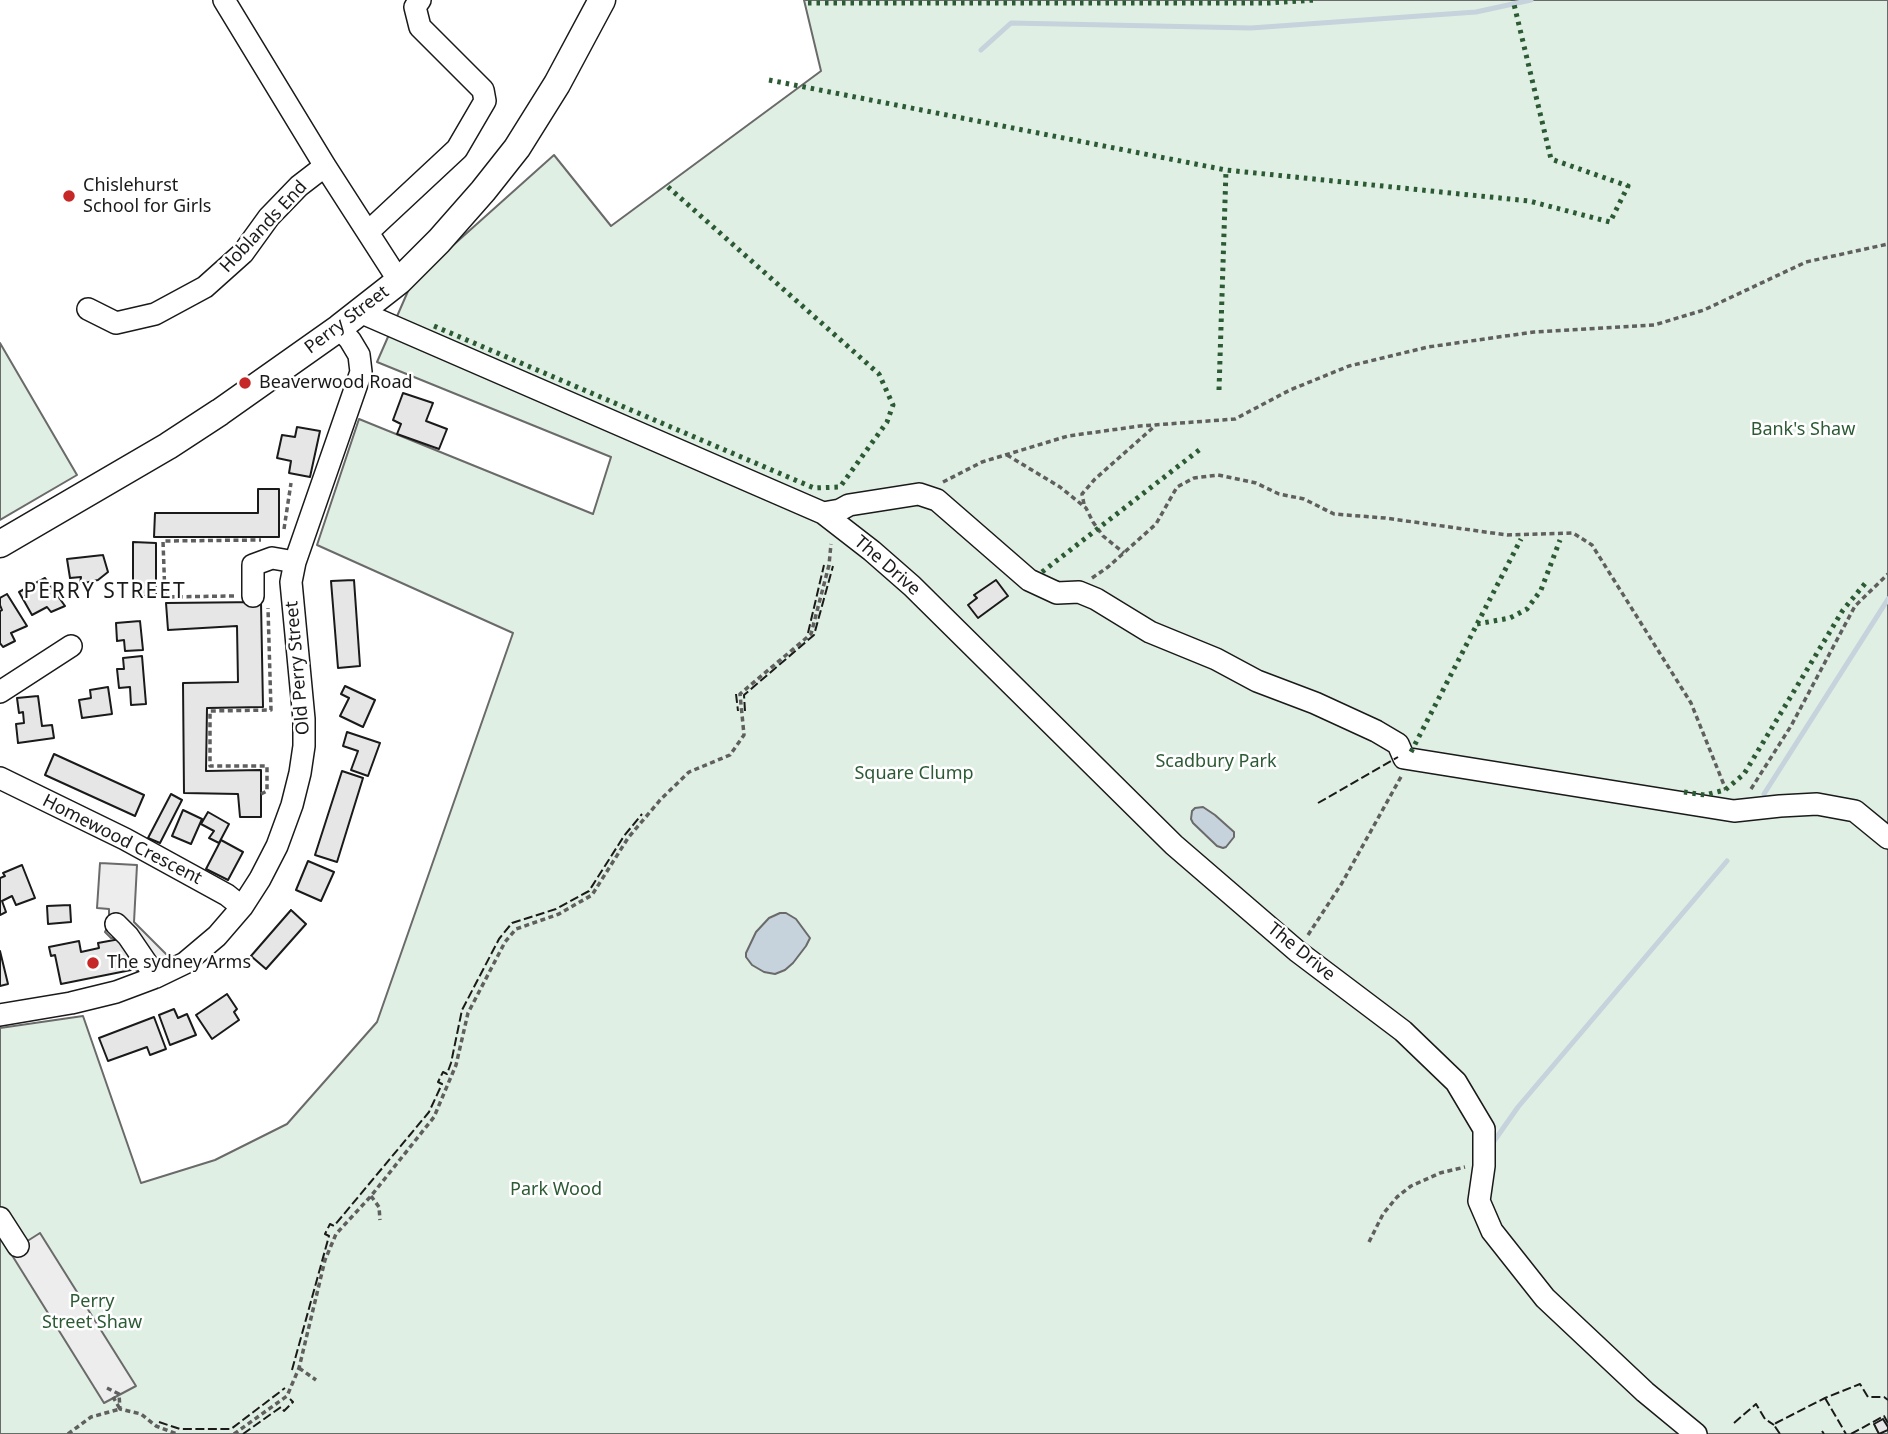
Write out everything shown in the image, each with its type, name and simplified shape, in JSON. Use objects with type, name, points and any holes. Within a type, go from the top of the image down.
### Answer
[{"type":"main road","name":"Perry Street","points":[[0,544],[168,446],[339,328],[399,281],[448,231],[517,148],[558,85],[594,3]]},
{"type":"street","points":[[224,0],[399,281]]},
{"type":"street","points":[[368,233],[457,149],[485,101],[483,90],[420,27],[415,7],[420,0]]},
{"type":"street","name":"Hoblands End","points":[[88,309],[116,323],[155,314],[205,287],[243,253],[269,217],[299,186],[325,166]]},
{"type":"street","name":"The Drive","points":[[360,312],[826,515],[912,586],[1174,845],[1297,951],[1404,1031],[1456,1082],[1484,1129],[1484,1162],[1479,1201],[1492,1231],[1545,1298],[1646,1392],[1696,1434]]},
{"type":"street","name":"Old Perry Street","points":[[0,1014],[71,1003],[116,992],[185,963],[217,936],[242,907],[277,846],[292,805],[304,746],[304,719],[291,582],[295,562],[361,372],[359,355],[339,328]]},
{"type":"street","points":[[826,515],[849,505],[919,494],[937,500],[1029,580],[1057,593],[1079,592],[1096,599],[1150,632],[1376,731],[1398,744],[1404,758],[1410,760],[1734,811],[1817,804],[1855,811],[1888,838]]},
{"type":"street","points":[[253,596],[253,565],[272,558],[295,562]]},
{"type":"street","points":[[0,692],[71,646]]},
{"type":"street","name":"Homewood Crescent","points":[[0,778],[125,839],[227,895],[242,907]]},
{"type":"street","points":[[116,923],[156,977]]},
{"type":"street","points":[[0,1218],[18,1246]]},
{"type":"path","points":[[919,494],[982,462],[1068,436],[1236,419],[1290,390],[1349,366],[1428,347],[1534,332],[1654,325],[1704,310],[1806,261],[1888,244]]},
{"type":"path","points":[[1084,506],[1082,494],[1095,479],[1156,425]]},
{"type":"path","points":[[1006,455],[1060,487],[1084,506],[1103,536],[1124,553]]},
{"type":"path","points":[[1057,593],[1100,573],[1124,553],[1156,524],[1177,487],[1194,478],[1218,475],[1256,483],[1279,494],[1304,499],[1334,514],[1385,518],[1507,535],[1573,533],[1591,545],[1691,703],[1734,811],[1745,799],[1791,726],[1855,606],[1888,574]]},
{"type":"path","points":[[282,540],[292,483]]},
{"type":"path","points":[[234,1434],[287,1395],[299,1368],[325,1260],[336,1234],[371,1196],[434,1117],[456,1065],[468,1013],[505,942],[516,929],[559,914],[592,895],[628,838],[661,799],[689,772],[730,755],[744,736],[740,694],[811,634],[829,565],[831,542],[826,515]]},
{"type":"path","points":[[261,794],[267,792],[267,766],[210,766],[210,711],[271,710],[268,595],[165,597],[163,541],[269,540]]},
{"type":"path","points":[[1297,951],[1342,883],[1410,760]]},
{"type":"path","points":[[1369,1242],[1383,1214],[1397,1197],[1411,1186],[1440,1173],[1484,1162]]},
{"type":"path","points":[[371,1196],[379,1206],[380,1220]]},
{"type":"path","points":[[299,1368],[316,1380]]},
{"type":"path","points":[[107,1388],[119,1394],[120,1409]]},
{"type":"path","points":[[113,1397],[120,1409]]},
{"type":"path","points":[[68,1434],[91,1417],[120,1409],[141,1414],[156,1426],[177,1434]]},
{"type":"path","points":[[151,1434],[156,1426]]},
{"type":"green space","name":"Scadbury Park","points":[[804,0],[1888,0],[1888,1434],[0,1434],[0,1028],[83,1016],[141,1183],[215,1160],[287,1124],[377,1022],[513,633],[317,545],[359,419],[593,514],[611,457],[377,362],[412,282],[554,155],[611,226],[821,71]]},
{"type":"green space","points":[[0,343],[77,475],[0,520]]},
{"type":"shaded area","points":[[1203,807],[1234,832],[1234,837],[1226,847],[1217,846],[1193,823],[1192,811]]},
{"type":"shaded area","points":[[100,863],[137,865],[134,922],[172,960],[137,972],[125,938],[111,938],[105,932],[109,924],[109,909],[97,908]]},
{"type":"shaded area","points":[[786,913],[796,919],[810,938],[793,963],[775,974],[764,972],[752,965],[746,953],[756,932],[769,918]]},
{"type":"shaded area","points":[[40,1233],[136,1386],[104,1403],[10,1252]]},
{"type":"building","points":[[403,393],[433,403],[426,421],[447,429],[439,449],[397,434],[401,424],[393,420]]},
{"type":"building","points":[[297,427],[320,431],[310,477],[289,473],[291,461],[277,458],[282,435],[295,437]]},
{"type":"building","points":[[258,489],[279,489],[279,537],[154,537],[155,513],[258,513]]},
{"type":"building","points":[[133,542],[156,543],[156,596],[133,596]]},
{"type":"building","points":[[103,555],[108,572],[98,580],[80,584],[81,577],[70,578],[67,559]]},
{"type":"building","points":[[45,578],[65,606],[51,612],[47,607],[32,615],[19,592]]},
{"type":"building","points":[[354,580],[360,666],[338,668],[331,581]]},
{"type":"building","points":[[996,580],[1008,596],[978,618],[968,605],[977,598],[974,595]]},
{"type":"building","points":[[7,594],[27,626],[11,633],[15,641],[3,647],[0,643],[0,598]]},
{"type":"building","points":[[261,602],[263,707],[207,708],[206,771],[261,770],[261,817],[240,817],[238,794],[184,793],[183,683],[238,682],[237,626],[168,630],[166,603]]},
{"type":"building","points":[[140,621],[143,650],[125,651],[124,640],[117,641],[116,623]]},
{"type":"building","points":[[142,656],[146,704],[131,705],[130,687],[119,688],[117,669],[124,669],[123,658]]},
{"type":"building","points":[[345,686],[375,700],[363,727],[340,716],[349,698],[341,694]]},
{"type":"building","points":[[108,687],[112,714],[82,718],[79,700],[91,698],[90,690]]},
{"type":"building","points":[[38,696],[42,726],[52,725],[54,738],[18,743],[16,724],[24,723],[23,712],[19,713],[17,698]]},
{"type":"building","points":[[347,732],[380,743],[368,776],[351,770],[358,751],[343,746]]},
{"type":"building","points":[[54,754],[144,795],[135,816],[45,775]]},
{"type":"building","points":[[342,771],[363,778],[337,862],[315,855]]},
{"type":"building","points":[[171,794],[182,800],[160,843],[148,838]]},
{"type":"building","points":[[183,810],[202,819],[191,844],[172,836]]},
{"type":"building","points":[[208,812],[229,824],[219,843],[209,838],[214,831],[201,824]]},
{"type":"building","points":[[221,840],[243,852],[228,880],[206,869]]},
{"type":"building","points":[[308,861],[334,872],[321,901],[296,890]]},
{"type":"building","points":[[22,865],[35,898],[16,905],[12,896],[2,901],[6,912],[0,915],[0,878],[5,876],[3,873]]},
{"type":"building","points":[[70,905],[71,922],[48,924],[47,906]]},
{"type":"building","points":[[291,910],[306,924],[266,969],[251,956]]},
{"type":"building","name":"The sydney Arms","points":[[125,938],[131,970],[61,984],[55,955],[51,956],[49,947],[79,941],[81,952],[99,948],[98,943]]},
{"type":"building","points":[[0,951],[8,984],[0,986]]},
{"type":"building","points":[[227,994],[237,1009],[234,1012],[239,1020],[212,1039],[196,1015]]},
{"type":"building","points":[[174,1009],[178,1018],[187,1014],[196,1035],[170,1045],[159,1015]]},
{"type":"building","points":[[154,1017],[166,1049],[150,1055],[147,1047],[108,1061],[99,1038]]},
{"type":"building","points":[[1883,1419],[1888,1430],[1879,1434],[1874,1424]]},
{"type":"waterway","points":[[981,50],[1011,23],[1251,28],[1476,12],[1531,0]]},
{"type":"waterway","points":[[1764,794],[1888,599]]},
{"type":"waterway","points":[[1492,1144],[1518,1107],[1727,861]]},
{"type":"hedge","points":[[808,3],[1269,3],[1315,0]]},
{"type":"hedge","points":[[769,80],[1226,170],[1529,201],[1610,222],[1628,186],[1551,159],[1513,0]]},
{"type":"hedge","points":[[1219,390],[1226,170]]},
{"type":"hedge","points":[[434,326],[814,488],[840,487],[887,422],[893,405],[879,374],[667,186]]},
{"type":"hedge","points":[[1042,572],[1203,447]]},
{"type":"hedge","points":[[1411,752],[1521,539]]},
{"type":"hedge","points":[[1477,624],[1510,618],[1527,609],[1541,590],[1560,540]]},
{"type":"hedge","points":[[1684,792],[1705,795],[1725,790],[1744,774],[1843,610],[1868,580]]},
{"type":"fence","points":[[808,633],[824,565]]},
{"type":"fence","points":[[745,711],[744,695],[814,635],[833,566]]},
{"type":"fence","points":[[736,694],[738,711]]},
{"type":"fence","points":[[1318,803],[1398,757]]},
{"type":"fence","points":[[292,1370],[329,1236],[325,1234],[330,1224],[334,1226],[429,1112],[442,1084],[438,1082],[443,1072],[447,1074],[451,1063],[462,1010],[499,939],[512,923],[556,909],[589,891],[624,836],[642,814]]},
{"type":"fence","points":[[1780,1434],[1774,1425],[1776,1423],[1860,1384],[1868,1397],[1884,1397],[1888,1400]]},
{"type":"fence","points":[[159,1422],[180,1429],[231,1429],[285,1388]]},
{"type":"fence","points":[[1825,1398],[1846,1434]]},
{"type":"fence","points":[[243,1434],[281,1407],[284,1411],[293,1402],[290,1399]]},
{"type":"fence","points":[[1734,1423],[1756,1404],[1765,1419],[1774,1425]]},
{"type":"fence","points":[[1851,1434],[1884,1416],[1888,1423]]},
{"type":"place","name":"Chislehurst School for Girls","points":[[69,196]]},
{"type":"place","name":"Beaverwood Road","points":[[245,383]]},
{"type":"place","name":"The sydney Arms","points":[[93,963]]},
{"type":"district","name":"PERRY STREET","points":[[105,592]]},
{"type":"park label","name":"Bank's Shaw","points":[[1803,430]]},
{"type":"park label","name":"Square Clump","points":[[914,774]]},
{"type":"park label","name":"Park Wood","points":[[556,1190]]},
{"type":"park label","name":"Perry Street Shaw","points":[[92,1312]]}]
